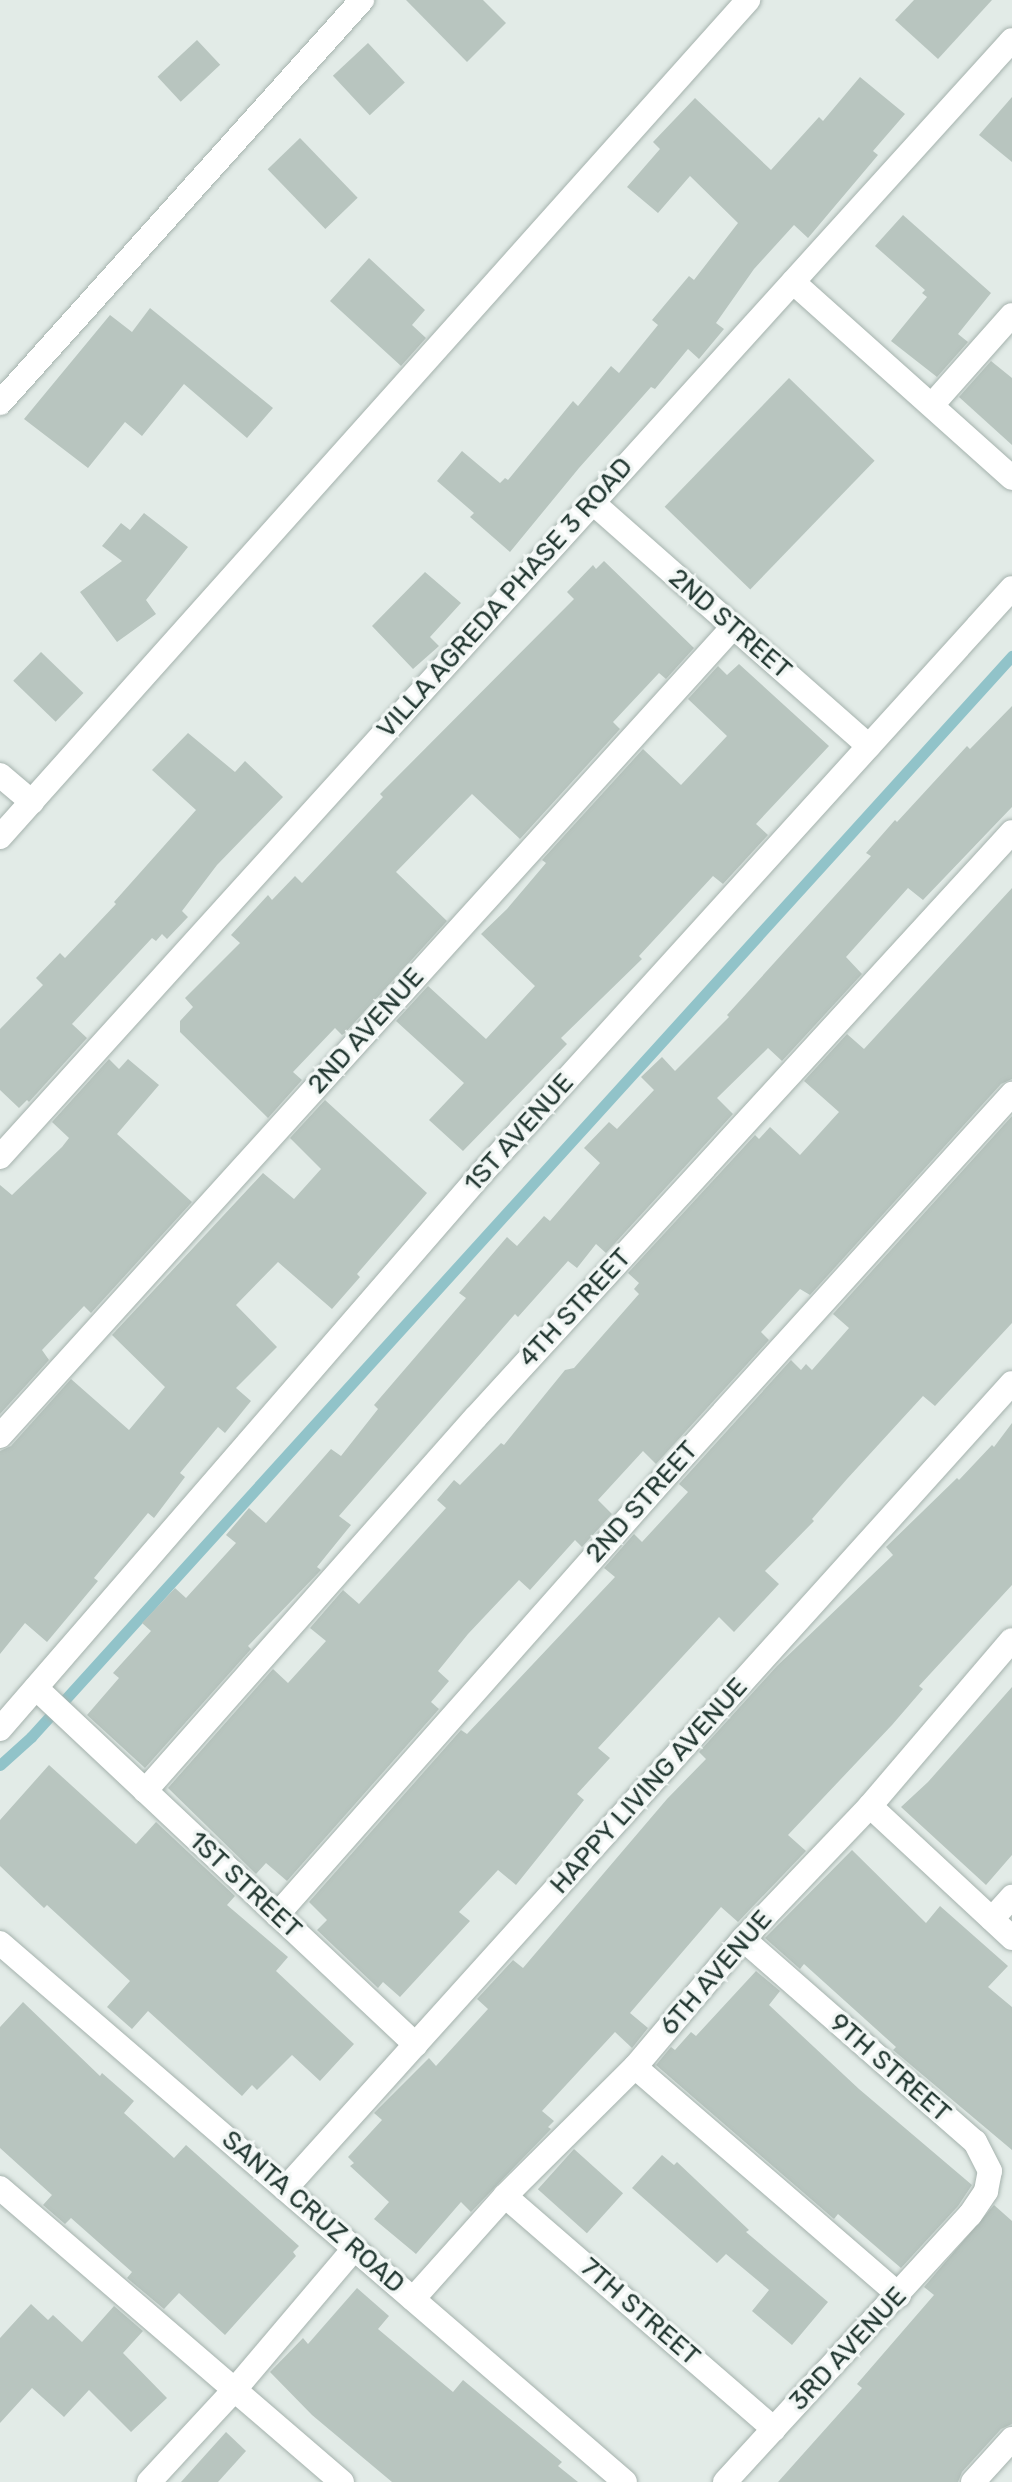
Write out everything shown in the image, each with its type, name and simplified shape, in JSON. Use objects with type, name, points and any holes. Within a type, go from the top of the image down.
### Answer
[{"type":"street","points":[[0,403],[362,0]]},
{"type":"street","points":[[0,837],[748,0]]},
{"type":"street","name":"VILLA AGREDA PHASE 3 ROAD","points":[[0,1157],[1012,40]]},
{"type":"street","points":[[793,282],[1012,478]]},
{"type":"street","points":[[932,405],[1012,315]]},
{"type":"street","name":"2ND STREET","points":[[592,502],[869,746]]},
{"type":"street","name":"1ST AVENUE","points":[[0,1729],[44,1695],[482,1173],[1012,588]]},
{"type":"street","name":"2ND AVENUE","points":[[0,1436],[733,627]]},
{"type":"street","points":[[0,775],[32,802]]},
{"type":"street","name":"4TH STREET","points":[[145,1791],[476,1417],[1012,832]]},
{"type":"street","name":"2ND STREET","points":[[277,1915],[661,1481],[1012,1094]]},
{"type":"street","name":"HAPPY LIVING AVENUE","points":[[285,2189],[1012,1383]]},
{"type":"street","name":"6TH AVENUE","points":[[413,2299],[505,2196],[635,2067],[743,1939],[870,1806],[1012,1640]]},
{"type":"street","name":"1ST STREET","points":[[44,1695],[416,2045]]},
{"type":"street","points":[[870,1806],[1012,1938]]},
{"type":"street","points":[[992,1919],[1012,1897]]},
{"type":"street","name":"9TH STREET","points":[[743,1939],[975,2142],[987,2159],[989,2182],[970,2215]]},
{"type":"street","name":"SANTA CRUZ ROAD","points":[[0,1943],[625,2482]]},
{"type":"street","points":[[635,2067],[899,2295]]},
{"type":"street","points":[[0,2188],[342,2482]]},
{"type":"street","name":"7TH STREET","points":[[505,2196],[774,2429]]},
{"type":"street","name":"3RD AVENUE","points":[[725,2482],[970,2215]]},
{"type":"street","points":[[149,2482],[236,2388],[354,2249]]},
{"type":"street","points":[[973,2482],[1012,2439]]},
{"type":"building","points":[[406,0],[483,0],[506,23],[467,62]]},
{"type":"building","points":[[914,0],[992,0],[938,59],[895,20]]},
{"type":"building","points":[[197,40],[220,65],[181,102],[158,77]]},
{"type":"building","points":[[368,43],[405,82],[370,115],[333,76]]},
{"type":"building","points":[[860,77],[905,114],[873,151],[878,155],[808,238],[794,225],[754,269],[716,323],[724,329],[699,359],[688,349],[655,389],[651,387],[579,468],[510,552],[470,517],[474,513],[437,481],[462,451],[500,483],[505,478],[508,480],[573,401],[578,406],[611,366],[619,373],[658,325],[652,320],[689,276],[694,280],[738,223],[690,176],[658,213],[627,187],[660,149],[653,142],[695,98],[771,170],[819,117],[823,121]]},
{"type":"building","points":[[1012,97],[1012,162],[979,135]]},
{"type":"building","points":[[300,138],[358,198],[325,229],[268,169]]},
{"type":"building","points":[[903,215],[991,293],[958,334],[968,342],[937,377],[891,341],[927,297],[922,293],[925,290],[875,246]]},
{"type":"building","points":[[369,258],[425,310],[412,325],[426,338],[401,366],[330,301]]},
{"type":"building","points":[[150,308],[273,408],[247,438],[184,384],[142,436],[125,422],[88,468],[24,419],[110,315],[132,332]]},
{"type":"building","points":[[991,361],[1012,378],[1012,445],[959,397]]},
{"type":"building","points":[[789,378],[875,461],[750,589],[665,507]]},
{"type":"building","points":[[144,513],[188,547],[146,600],[156,614],[117,642],[80,592],[122,561],[102,546],[121,523],[130,530]]},
{"type":"building","points":[[604,561],[694,648],[666,679],[659,673],[613,722],[620,729],[520,839],[472,794],[396,872],[447,921],[345,1033],[342,1035],[335,1028],[293,1072],[302,1080],[268,1118],[180,1032],[180,1021],[193,1007],[185,998],[240,943],[231,935],[268,895],[272,900],[295,876],[302,883],[383,797],[380,794],[574,599],[567,592],[593,565],[596,569]]},
{"type":"building","points":[[425,572],[461,603],[430,637],[439,646],[413,669],[372,626]]},
{"type":"building","points":[[41,652],[83,693],[56,722],[13,681]]},
{"type":"building","points":[[739,664],[829,746],[756,824],[768,835],[723,884],[713,876],[639,956],[642,959],[561,1038],[567,1044],[463,1151],[429,1120],[464,1083],[396,1021],[428,986],[486,1039],[535,986],[481,934],[507,909],[546,863],[542,860],[643,749],[681,785],[727,736],[688,699],[718,666],[727,675]]},
{"type":"building","points":[[1012,706],[1012,807],[923,900],[908,888],[846,957],[862,974],[782,1061],[768,1048],[717,1098],[733,1114],[606,1253],[596,1244],[577,1268],[568,1261],[518,1317],[515,1314],[339,1516],[351,1525],[317,1567],[321,1570],[248,1646],[251,1649],[145,1768],[87,1715],[119,1678],[113,1673],[151,1631],[142,1623],[175,1588],[186,1598],[236,1543],[226,1535],[249,1508],[266,1523],[331,1449],[341,1456],[378,1409],[374,1405],[466,1298],[459,1293],[507,1237],[517,1246],[544,1216],[550,1221],[600,1163],[584,1148],[609,1122],[617,1129],[654,1090],[641,1077],[662,1057],[675,1071],[729,1017],[727,1015],[871,856],[866,853],[895,820],[897,822],[967,746],[970,749]]},
{"type":"building","points":[[188,733],[235,772],[245,761],[283,797],[217,865],[182,911],[188,917],[167,939],[162,934],[156,941],[152,938],[72,1024],[87,1038],[29,1102],[27,1100],[19,1108],[0,1090],[0,1029],[43,985],[36,978],[60,953],[65,958],[196,810],[152,770]]},
{"type":"building","points":[[1012,888],[1012,1079],[1001,1084],[810,1295],[800,1289],[761,1332],[769,1340],[656,1464],[643,1451],[598,1500],[612,1514],[582,1547],[575,1540],[530,1590],[519,1580],[468,1634],[438,1671],[449,1681],[431,1702],[439,1709],[287,1881],[266,1863],[256,1874],[168,1788],[273,1669],[288,1683],[326,1641],[310,1628],[343,1590],[359,1604],[446,1508],[437,1500],[454,1480],[460,1485],[501,1443],[504,1445],[565,1370],[574,1368],[639,1294],[634,1289],[639,1283],[628,1273],[755,1135],[759,1139],[770,1127],[800,1155],[839,1112],[804,1081],[847,1034],[864,1049]]},
{"type":"building","points":[[109,1059],[119,1069],[128,1059],[159,1085],[117,1134],[192,1202],[91,1313],[84,1306],[42,1350],[49,1360],[0,1414],[0,1185],[12,1195],[62,1147],[69,1138],[52,1122]]},
{"type":"building","points":[[325,1100],[427,1193],[357,1274],[360,1277],[332,1309],[278,1262],[236,1305],[277,1347],[236,1388],[251,1401],[225,1433],[218,1427],[180,1473],[185,1477],[154,1518],[148,1513],[94,1578],[98,1581],[47,1642],[25,1623],[0,1654],[0,1451],[11,1446],[71,1379],[129,1430],[165,1387],[112,1335],[263,1173],[294,1199],[321,1169],[290,1138]]},
{"type":"building","points":[[1012,1116],[1012,1323],[935,1406],[923,1396],[847,1479],[812,1519],[814,1521],[765,1571],[779,1584],[734,1632],[719,1617],[598,1748],[610,1758],[577,1794],[584,1800],[516,1885],[498,1870],[459,1912],[470,1921],[400,1997],[383,1982],[378,1988],[317,1930],[327,1920],[309,1902],[461,1730],[467,1734],[615,1577],[604,1568],[634,1534],[642,1542],[688,1492],[679,1484],[791,1360],[801,1370],[806,1364],[812,1370],[849,1328],[833,1314]]},
{"type":"building","points":[[1012,1423],[1012,1585],[919,1686],[923,1689],[892,1725],[788,1835],[806,1851],[738,1922],[721,1907],[630,2013],[648,2028],[632,2048],[615,2032],[542,2111],[554,2121],[548,2127],[551,2129],[471,2212],[461,2202],[416,2254],[374,2219],[389,2202],[350,2166],[354,2163],[348,2157],[382,2120],[374,2113],[429,2058],[436,2066],[488,2009],[477,1999],[513,1960],[523,1968],[667,1799],[706,1759],[699,1752],[777,1666],[893,1555],[886,1547],[992,1445],[994,1447]]},
{"type":"building","points":[[1012,1687],[1012,1855],[986,1885],[901,1807],[928,1782]]},
{"type":"building","points":[[49,1765],[136,1844],[156,1822],[235,1896],[227,1905],[288,1957],[276,1971],[354,2044],[320,2081],[292,2055],[257,2090],[252,2085],[242,2096],[148,2011],[132,2029],[107,2007],[130,1981],[0,1866],[0,1820]]},
{"type":"building","points":[[852,1850],[926,1923],[940,1906],[1008,1966],[988,1987],[1012,2007],[1012,2150],[893,2050],[896,2047],[804,1964],[800,1969],[765,1938]]},
{"type":"building","points":[[756,1971],[780,1991],[769,2005],[859,2089],[972,2185],[958,2206],[901,2268],[838,2214],[834,2219],[656,2065],[671,2047],[675,2050],[691,2032],[696,2036]]},
{"type":"building","points":[[23,2002],[100,2076],[102,2073],[134,2101],[124,2113],[174,2158],[186,2145],[299,2246],[293,2252],[296,2256],[225,2335],[179,2293],[164,2309],[127,2278],[132,2272],[71,2218],[65,2224],[43,2205],[52,2195],[0,2148],[0,2027]]},
{"type":"building","points":[[574,2149],[623,2193],[587,2233],[538,2189]]},
{"type":"building","points":[[662,2155],[674,2165],[677,2162],[749,2230],[746,2232],[828,2302],[792,2345],[752,2311],[769,2290],[726,2254],[717,2263],[632,2188]]},
{"type":"building","points":[[994,2205],[1012,2221],[1012,2424],[1001,2429],[962,2472],[958,2482],[778,2482],[862,2388],[857,2384],[934,2295],[924,2287]]},
{"type":"building","points":[[357,2288],[389,2316],[378,2329],[453,2392],[463,2380],[562,2462],[558,2466],[578,2482],[392,2482],[312,2415],[270,2372],[303,2338],[308,2344]]},
{"type":"building","points":[[31,2304],[48,2320],[53,2315],[82,2342],[114,2306],[143,2331],[123,2353],[167,2398],[131,2432],[89,2390],[64,2417],[32,2388],[0,2423],[0,2338]]},
{"type":"building","points":[[226,2432],[246,2451],[218,2482],[181,2482]]},
{"type":"waterway","points":[[0,1765],[31,1737],[1012,656]]}]
